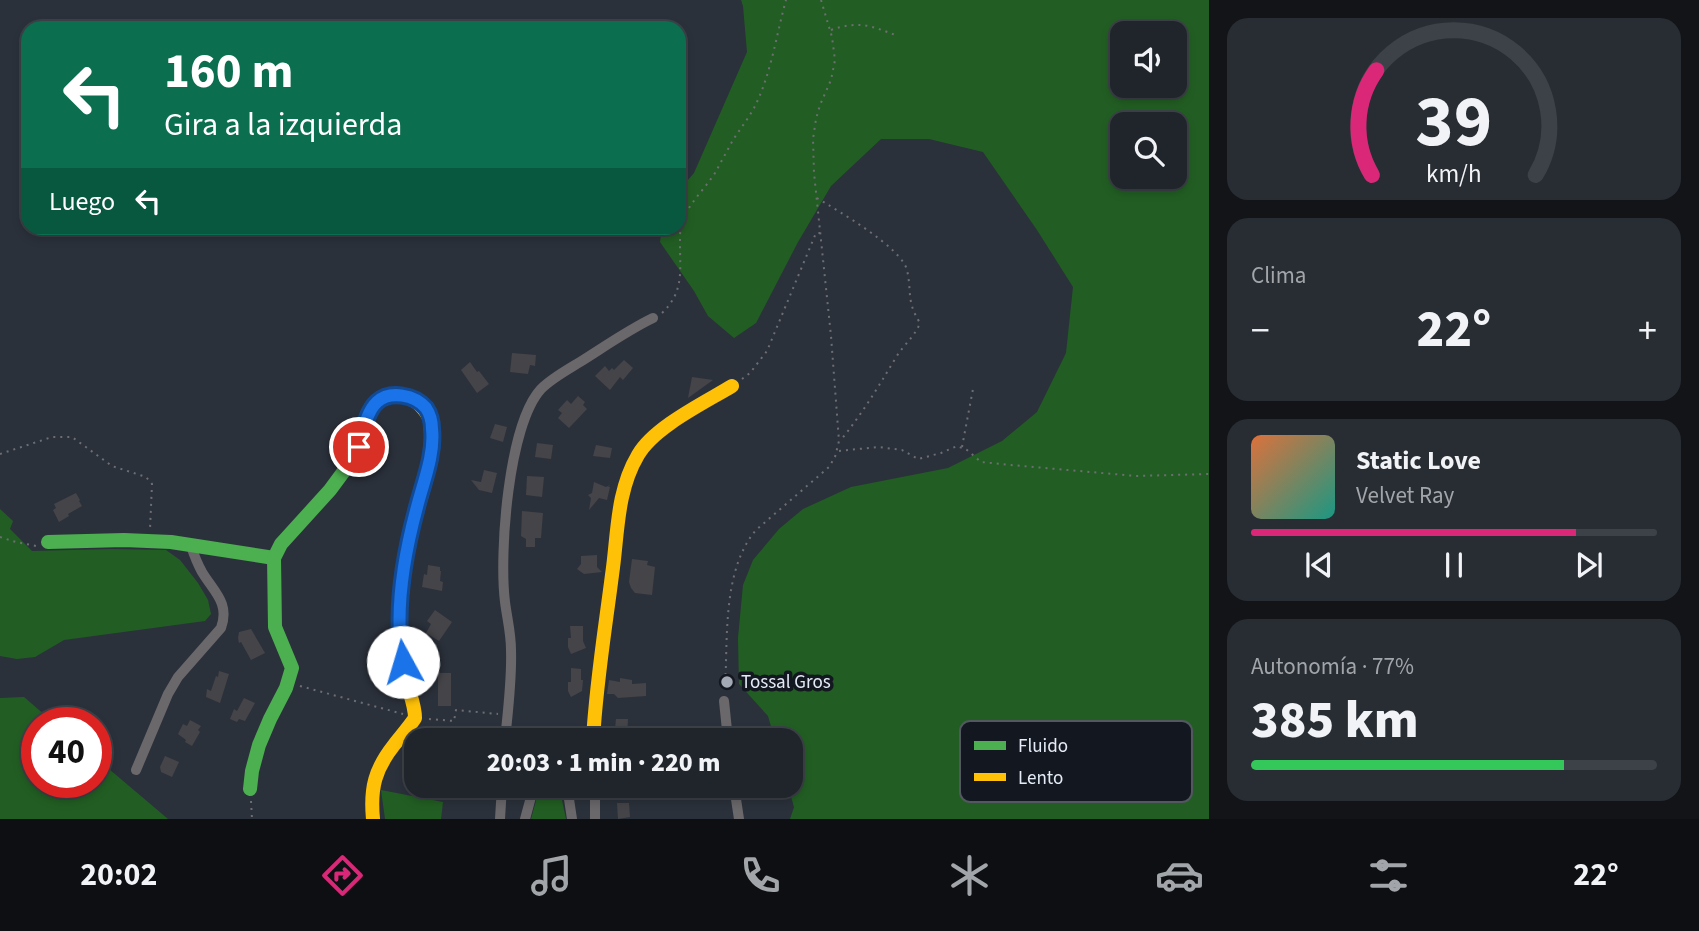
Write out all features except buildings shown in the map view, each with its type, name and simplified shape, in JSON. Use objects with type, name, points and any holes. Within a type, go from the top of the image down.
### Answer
[{"type":"street","points":[[506,728],[511,650],[505,601],[505,519],[512,472],[525,418],[535,397],[549,382],[653,318]]},
{"type":"street","points":[[594,728],[617,521],[630,472],[638,454],[653,437],[732,386]]},
{"type":"street","points":[[250,789],[252,768],[259,745],[289,682],[292,668],[275,627],[274,558],[279,547],[314,510],[355,456],[377,401],[388,396],[401,396],[414,400],[426,409],[433,430],[432,447],[408,545],[399,632],[415,718],[376,771],[371,808],[373,819]]},
{"type":"street","points":[[48,542],[150,540],[274,558]]},
{"type":"street","points":[[136,770],[168,694],[178,677],[221,628],[224,619],[223,604],[196,562],[191,546]]},
{"type":"street","points":[[724,701],[726,728]]},
{"type":"street","points":[[500,819],[501,798]]},
{"type":"street","points":[[525,819],[531,798]]},
{"type":"street","points":[[569,798],[572,819]]},
{"type":"street","points":[[595,798],[595,819]]},
{"type":"street","points":[[736,798],[739,819]]},
{"type":"path","points":[[686,215],[753,110],[769,66],[786,0]]},
{"type":"path","points":[[724,701],[733,577],[742,551],[756,530],[829,467],[838,451],[831,336],[816,197],[813,139],[820,105],[835,66],[834,48],[821,0]]},
{"type":"path","points":[[830,30],[862,24],[898,36]]},
{"type":"path","points":[[816,197],[899,254],[907,268],[912,310],[920,323],[916,333],[895,358],[860,418],[839,441]]},
{"type":"path","points":[[732,386],[750,373],[767,351],[816,233],[821,233]]},
{"type":"path","points":[[653,318],[674,300],[680,281],[680,235]]},
{"type":"path","points":[[962,448],[973,389]]},
{"type":"path","points":[[0,454],[52,437],[72,437],[112,466],[146,477],[152,484],[150,540]]},
{"type":"path","points":[[838,451],[878,447],[902,450],[918,459],[957,446],[981,462],[1136,476],[1209,474]]},
{"type":"path","points":[[0,537],[36,546],[48,542]]},
{"type":"path","points":[[289,682],[415,718],[454,721],[456,710],[507,715]]},
{"type":"path","points":[[250,789],[252,819]]},
{"type":"green space","points":[[741,0],[1209,0],[1209,819],[790,819],[794,807],[791,798],[803,798],[803,728],[772,728],[768,716],[739,684],[738,638],[743,585],[753,560],[779,529],[803,509],[851,487],[948,468],[1002,441],[1037,412],[1066,353],[1073,287],[983,152],[929,139],[881,139],[831,186],[756,323],[734,338],[708,316],[660,242],[661,235],[686,235],[686,182],[694,173],[747,52]]},
{"type":"green space","points":[[0,509],[13,521],[10,529],[32,551],[166,550],[180,560],[198,583],[208,600],[211,614],[205,621],[64,640],[35,657],[17,659],[0,656]]},
{"type":"green space","points":[[24,697],[36,707],[21,707],[21,798],[112,798],[112,772],[168,819],[0,819],[0,698]]},
{"type":"green space","points":[[381,790],[404,794],[404,798],[443,802],[441,819],[385,819]]},
{"type":"green space","points":[[537,798],[562,798],[566,819],[531,819]]},
{"type":"traffic: fast","points":[[250,789],[259,745],[286,688],[292,668],[275,627],[274,558],[281,544],[330,490],[358,450]]},
{"type":"traffic: fast","points":[[48,542],[171,542],[274,558]]},
{"type":"traffic: slow","points":[[594,728],[619,514],[631,469],[645,445],[667,425],[732,386]]},
{"type":"traffic: slow","points":[[358,450],[369,416],[382,398],[391,395],[408,397],[429,416],[433,450],[409,546],[400,617],[402,658],[415,718],[378,771],[373,788],[373,819]]},
{"type":"place","name":"Tossal Gros","points":[[727,682]]},
{"type":"route","points":[[359,447],[373,407],[382,398],[394,395],[408,397],[426,409],[433,430],[432,447],[405,562],[399,632],[403,662]]}]
